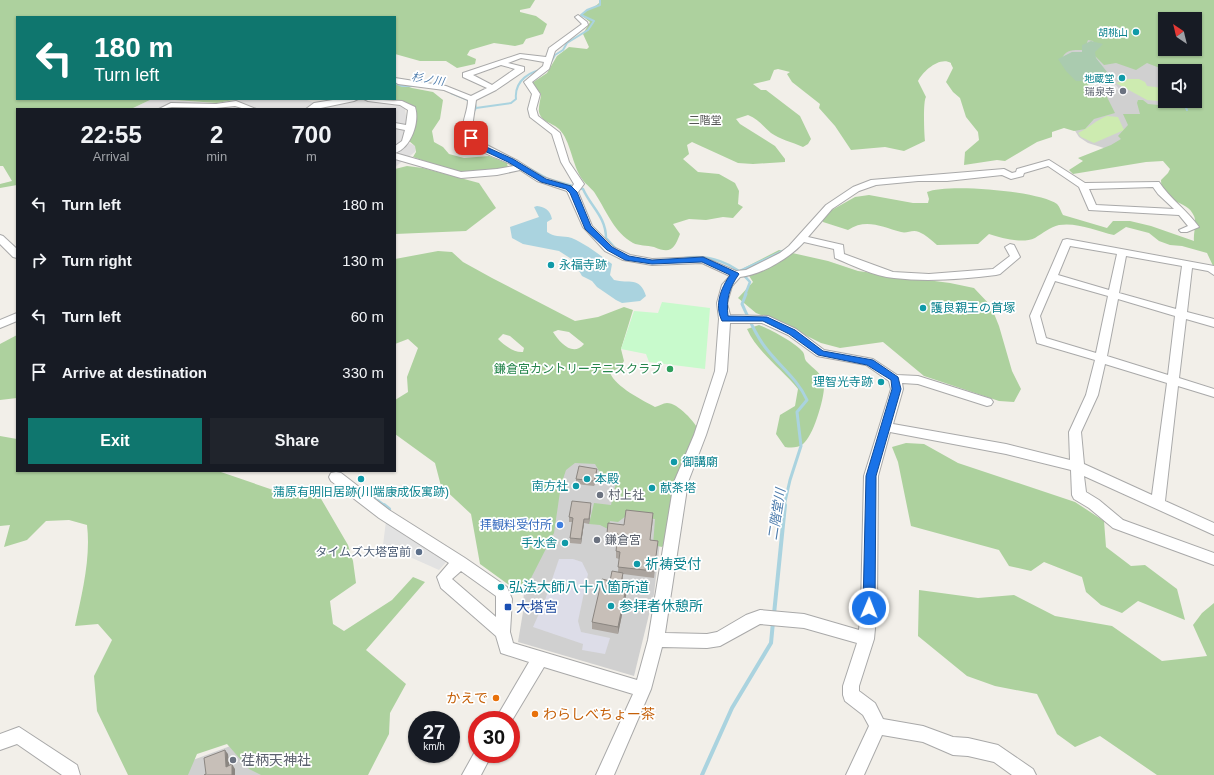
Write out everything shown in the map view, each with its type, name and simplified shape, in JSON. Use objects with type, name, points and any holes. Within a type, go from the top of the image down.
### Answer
[{"type":"street","points":[[578,16],[585,23],[584,25],[552,50],[546,66],[528,82],[536,94],[532,109],[534,117],[556,133],[565,162],[576,188],[588,227],[609,248],[627,258],[652,262],[703,260],[735,274],[748,273],[784,255],[802,238],[829,207],[856,189],[874,182],[918,178],[947,178],[1004,172],[1011,176],[1020,174],[1020,171],[1049,163],[1083,186],[1092,208],[1182,212]]},
{"type":"street","points":[[493,88],[466,75],[520,56],[546,66]]},
{"type":"street","points":[[472,101],[521,69],[502,63]]},
{"type":"street","points":[[396,80],[406,84],[431,85],[445,88],[472,101]]},
{"type":"street","points":[[312,108],[349,100]]},
{"type":"street","points":[[378,100],[397,102],[410,106],[412,109],[410,129],[406,142],[396,149]]},
{"type":"street","points":[[472,101],[472,108],[469,112],[468,129],[471,138],[480,147],[511,160],[544,180],[576,188]]},
{"type":"street","points":[[165,108],[171,105],[214,107],[236,103],[249,108]]},
{"type":"street","points":[[330,104],[341,108]]},
{"type":"street","points":[[396,124],[410,129]]},
{"type":"street","points":[[396,156],[461,175],[496,172],[521,167]]},
{"type":"street","points":[[1083,186],[1156,184],[1159,192],[1178,206],[1194,227],[1184,230]]},
{"type":"street","points":[[0,238],[16,254]]},
{"type":"street","points":[[802,238],[839,247],[839,256],[877,271],[901,276],[967,276],[996,272],[1015,257],[1010,247]]},
{"type":"street","points":[[1214,272],[1211,268],[1067,242],[1034,316],[1041,340],[1214,393]]},
{"type":"street","points":[[1122,252],[1101,358],[1092,395],[1075,432],[1079,495],[1094,504],[1118,524],[1214,559]]},
{"type":"street","points":[[1158,503],[1187,264]]},
{"type":"street","points":[[605,775],[642,689],[656,640],[681,482],[700,435],[721,371],[725,319],[722,303],[728,285],[735,274]]},
{"type":"street","points":[[1052,277],[1214,322]]},
{"type":"street","points":[[0,324],[16,317]]},
{"type":"street","points":[[725,319],[764,318],[792,332],[821,353],[869,362],[895,379],[918,380],[987,402]]},
{"type":"street","points":[[878,726],[869,709],[851,695],[850,686],[866,639],[869,608],[871,476],[897,389],[895,379]]},
{"type":"street","points":[[886,427],[1006,448],[1076,466],[1214,529]]},
{"type":"street","points":[[336,477],[384,514],[460,562],[502,592],[504,599],[502,632],[506,648],[642,689]]},
{"type":"street","points":[[460,562],[444,577],[446,583],[502,632]]},
{"type":"street","points":[[656,640],[707,641],[720,639],[751,620],[760,617],[804,621],[866,639]]},
{"type":"street","points":[[508,711],[540,659]]},
{"type":"street","points":[[855,775],[878,726]]},
{"type":"street","points":[[878,726],[923,734],[953,746],[968,747],[998,754],[1027,775]]},
{"type":"street","points":[[0,742],[19,735],[71,771],[71,775]]},
{"type":"street","points":[[471,775],[478,763]]},
{"type":"shaded area","name":"瑞泉寺","points":[[1080,36],[1111,44],[1158,67],[1158,108],[1202,108],[1202,95],[1213,120],[1107,149],[1088,143],[1079,137],[1072,126],[1052,52]]},
{"type":"shaded area","points":[[1100,82],[1116,85],[1120,90],[1099,89],[1092,86]]},
{"type":"shaded area","points":[[150,100],[217,103],[234,100],[307,100],[318,104],[349,100],[364,100],[405,107],[407,125],[404,141],[416,146],[415,152],[396,166],[396,108],[133,108]]},
{"type":"shaded area","name":"鎌倉宮","points":[[570,441],[663,516],[654,594],[634,676],[518,642],[523,612],[525,564]]},
{"type":"shaded area","name":"タイムズ大塔宮前","points":[[386,521],[396,529],[405,531],[449,559],[439,570],[383,545]]},
{"type":"shaded area","points":[[559,559],[573,559],[582,562],[588,574],[578,621],[581,632],[610,638],[605,654],[582,650],[583,644],[533,627],[545,600]]},
{"type":"shaded area","name":"荏柄天神社","points":[[233,745],[280,775],[173,775],[193,760]]},
{"type":"green space","points":[[0,0],[535,0],[530,8],[520,10],[520,12],[536,16],[547,24],[543,34],[526,39],[523,44],[515,46],[494,43],[470,50],[467,55],[476,59],[475,64],[457,68],[446,61],[420,61],[396,54],[396,16],[16,16],[16,100],[150,100],[133,108],[16,108],[16,185],[0,188],[0,184],[12,181],[3,166],[0,166]]},
{"type":"green space","points":[[599,0],[1214,0],[1214,268],[1207,253],[1182,246],[1170,245],[1159,241],[1149,233],[1126,227],[1114,235],[1087,227],[1066,224],[1056,226],[1030,240],[1012,240],[989,234],[978,244],[937,245],[922,233],[916,231],[903,232],[868,224],[855,226],[848,230],[823,222],[823,215],[855,197],[869,195],[913,203],[928,203],[929,199],[927,192],[938,189],[972,188],[1014,192],[1047,199],[1057,204],[1063,215],[1107,228],[1113,221],[1130,221],[1151,226],[1194,241],[1195,222],[1191,210],[1170,198],[1165,194],[1162,188],[1161,180],[1170,169],[1163,161],[1146,162],[1073,174],[1069,170],[1083,161],[1078,158],[1111,145],[1121,139],[1118,136],[1128,125],[1123,114],[1140,114],[1137,103],[1138,100],[1143,100],[1148,104],[1158,105],[1158,108],[1202,108],[1202,64],[1158,64],[1158,67],[1147,63],[1136,70],[1116,63],[1104,65],[1093,54],[1095,45],[1093,41],[1088,40],[1084,50],[1067,52],[1061,60],[1073,75],[1098,87],[1107,97],[1115,113],[1094,119],[1085,129],[1074,131],[1064,128],[1052,132],[1052,137],[1037,142],[1005,161],[997,160],[964,165],[965,152],[979,140],[978,132],[966,117],[960,98],[953,92],[946,82],[953,68],[951,63],[947,61],[942,61],[932,66],[920,77],[918,81],[926,97],[924,111],[925,141],[904,151],[885,147],[851,150],[835,126],[819,108],[820,104],[792,82],[787,74],[790,72],[778,69],[774,70],[770,80],[753,84],[761,90],[766,90],[800,116],[811,139],[808,144],[803,147],[778,137],[748,115],[736,119],[740,124],[775,146],[785,159],[785,162],[753,164],[738,163],[692,142],[687,145],[689,154],[683,159],[698,172],[719,174],[735,183],[739,191],[738,204],[743,207],[733,218],[723,217],[706,220],[689,219],[673,224],[680,234],[676,244],[668,250],[633,243],[616,227],[595,193],[582,179],[563,134],[559,129],[542,118],[540,115],[539,110],[541,94],[532,83],[547,73],[557,56],[569,47],[587,49],[589,47],[583,34],[590,22],[581,15],[600,2]]},
{"type":"green space","points":[[1091,41],[1103,44],[1095,52],[1096,58],[1115,82],[1076,81],[1066,71],[1058,59],[1072,52],[1082,52],[1082,45]]},
{"type":"green space","points":[[1128,79],[1139,79],[1145,82],[1147,86],[1158,87],[1158,101],[1147,100],[1116,83]]},
{"type":"green space","points":[[396,82],[412,88],[433,92],[443,100],[440,119],[432,131],[434,142],[443,147],[449,154],[464,158],[489,156],[507,163],[508,168],[474,173],[450,170],[413,157],[416,152],[415,146],[409,141],[413,130],[414,113],[393,101],[388,100],[396,100]]},
{"type":"green space","points":[[175,100],[234,100],[217,103]]},
{"type":"green space","points":[[1107,116],[1118,117],[1124,130],[1094,143],[1081,137],[1078,133],[1099,120]]},
{"type":"green space","points":[[407,166],[423,168],[479,183],[496,208],[466,231],[396,234],[396,169]]},
{"type":"green space","points":[[779,250],[828,261],[858,271],[950,283],[974,288],[991,306],[999,326],[1012,371],[1021,389],[1014,402],[999,401],[924,376],[883,342],[840,348],[821,343],[783,324],[756,313],[738,298],[753,282],[744,268]]},
{"type":"green space","points":[[438,251],[452,252],[463,262],[575,321],[598,317],[624,307],[633,310],[621,349],[624,361],[620,367],[610,373],[623,388],[655,407],[667,403],[681,409],[690,418],[699,431],[691,450],[682,461],[669,539],[662,547],[653,545],[655,519],[626,516],[618,522],[610,521],[608,529],[600,525],[589,524],[594,503],[611,505],[616,483],[603,478],[595,464],[575,463],[566,470],[561,485],[554,533],[528,584],[509,585],[480,564],[471,514],[441,486],[435,463],[396,435],[396,399],[408,392],[407,377],[418,348],[408,339],[396,344],[396,259]],"holes":[[[558,330],[569,332],[584,344],[580,348],[571,349],[567,347],[553,332]],[[503,334],[510,336],[524,348],[523,352],[513,350],[498,339]]]},
{"type":"green space","points":[[662,302],[710,308],[705,369],[649,362],[646,354],[621,349],[634,311],[658,313]]},
{"type":"green space","points":[[759,325],[800,348],[804,353],[806,361],[822,377],[824,391],[818,416],[811,434],[803,444],[799,446],[792,448],[785,447],[776,434],[780,415],[795,406],[798,389],[757,346],[752,338],[747,329]]},
{"type":"green space","points":[[16,336],[16,398],[0,400],[0,344]]},
{"type":"green space","points":[[0,436],[16,439],[16,472],[221,472],[279,492],[320,497],[348,545],[353,561],[356,583],[330,601],[333,624],[344,631],[392,600],[413,577],[425,582],[366,650],[406,684],[390,713],[389,734],[368,775],[261,775],[249,769],[227,744],[197,754],[188,775],[128,775],[97,711],[94,676],[112,640],[98,624],[75,626],[87,563],[87,525],[69,520],[46,521],[27,540],[4,547],[10,525],[0,526]]},
{"type":"green space","points":[[906,443],[924,444],[958,463],[1075,502],[1104,521],[1106,547],[1131,566],[1145,565],[1177,589],[1185,620],[1138,601],[1122,613],[1101,605],[1086,592],[1082,577],[1044,562],[1031,571],[1009,566],[999,550],[911,526],[898,462],[892,447]]},
{"type":"green space","points":[[919,590],[978,598],[1014,595],[1055,616],[1112,626],[1162,661],[1207,656],[1193,625],[1202,613],[1214,603],[1214,775],[1157,775],[1100,736],[1075,747],[1057,734],[1037,694],[995,686],[967,676],[918,636]]},
{"type":"water","points":[[534,207],[542,207],[550,213],[552,219],[547,222],[547,232],[555,236],[568,237],[579,241],[612,264],[610,275],[614,280],[637,283],[644,290],[646,296],[640,301],[622,303],[597,287],[592,281],[582,276],[573,260],[559,251],[523,244],[512,238],[510,227],[539,217]]},
{"type":"building","points":[[579,466],[597,469],[594,481],[576,479]]},
{"type":"building","points":[[572,501],[591,503],[589,519],[584,519],[581,539],[570,538],[573,518],[569,517]]},
{"type":"building","points":[[626,510],[653,513],[650,540],[658,541],[654,571],[618,567],[620,552],[616,551],[618,534],[607,533],[608,523],[624,525]]},
{"type":"building","name":"参拝者休憩所","points":[[612,571],[623,573],[621,583],[627,583],[618,627],[592,622],[602,579],[610,581]]},
{"type":"building","points":[[225,750],[226,767],[232,764],[232,775],[204,775],[206,774],[204,758]]},
{"type":"waterway","name":"二階堂川","points":[[476,108],[511,103],[516,99],[518,87],[524,78],[529,74],[547,69],[555,55],[563,50],[567,43],[588,30],[594,21],[581,15],[587,10],[600,5],[600,0]]},
{"type":"waterway","name":"杉ノ川","points":[[396,83],[402,86],[419,86]]},
{"type":"waterway","name":"杉ノ川","points":[[451,93],[475,103],[476,108]]},
{"type":"waterway","name":"杉ノ川","points":[[473,113],[476,108]]},
{"type":"waterway","name":"二階堂川","points":[[507,156],[548,179],[583,189],[604,224],[606,238],[616,249]]},
{"type":"waterway","name":"二階堂川","points":[[740,271],[783,251]]},
{"type":"waterway","name":"二階堂川","points":[[685,258],[703,257],[729,265],[744,275],[750,282],[745,295]]},
{"type":"waterway","name":"二階堂川","points":[[746,294],[742,304],[758,337],[770,354],[798,385],[807,400],[797,412],[801,446],[790,480],[784,506]]},
{"type":"waterway","points":[[366,492],[385,506]]},
{"type":"waterway","points":[[384,505],[389,509]]},
{"type":"waterway","name":"二階堂川","points":[[774,614],[785,505]]},
{"type":"waterway","name":"二階堂川","points":[[702,775],[732,708],[771,643],[773,622]]},
{"type":"place","name":"胡桃山","points":[[1136,32]]},
{"type":"place","name":"地蔵堂","points":[[1122,78]]},
{"type":"place","name":"瑞泉寺","points":[[1123,91]]},
{"type":"place","name":"永福寺跡","points":[[551,265]]},
{"type":"place","name":"護良親王の首塚","points":[[923,308]]},
{"type":"place","name":"鎌倉宮カントリーテニスクラブ","points":[[670,369]]},
{"type":"place","name":"理智光寺跡","points":[[881,382]]},
{"type":"place","name":"御講廟","points":[[674,462]]},
{"type":"place","name":"蒲原有明旧居跡(川端康成仮寓跡)","points":[[361,479]]},
{"type":"place","name":"本殿","points":[[587,479]]},
{"type":"place","name":"南方社","points":[[576,486]]},
{"type":"place","name":"献茶塔","points":[[652,488]]},
{"type":"place","name":"村上社","points":[[600,495]]},
{"type":"place","name":"拝観料受付所","points":[[560,525]]},
{"type":"place","name":"鎌倉宮","points":[[597,540]]},
{"type":"place","name":"手水舎","points":[[565,543]]},
{"type":"place","name":"タイムズ大塔宮前","points":[[419,552]]},
{"type":"place","name":"祈祷受付","points":[[637,564]]},
{"type":"place","name":"弘法大師八十八箇所道","points":[[501,587]]},
{"type":"place","name":"参拝者休憩所","points":[[611,606]]},
{"type":"place","name":"大塔宮","points":[[508,607]]},
{"type":"place","name":"かえで","points":[[496,698]]},
{"type":"place","name":"わらしべちょー茶","points":[[535,714]]},
{"type":"place","name":"荏柄天神社","points":[[233,760]]},
{"type":"district","name":"二階堂","points":[[705,120]]},
{"type":"route","points":[[471,138],[480,147],[511,160],[544,180],[569,187],[573,192],[580,212],[588,227],[597,238],[609,248],[627,258],[652,262],[703,260],[735,274],[735,277],[728,285],[722,303],[725,319],[764,318],[782,326],[802,338],[815,350],[821,353],[869,362],[895,379],[897,389],[871,476],[869,608]]}]
